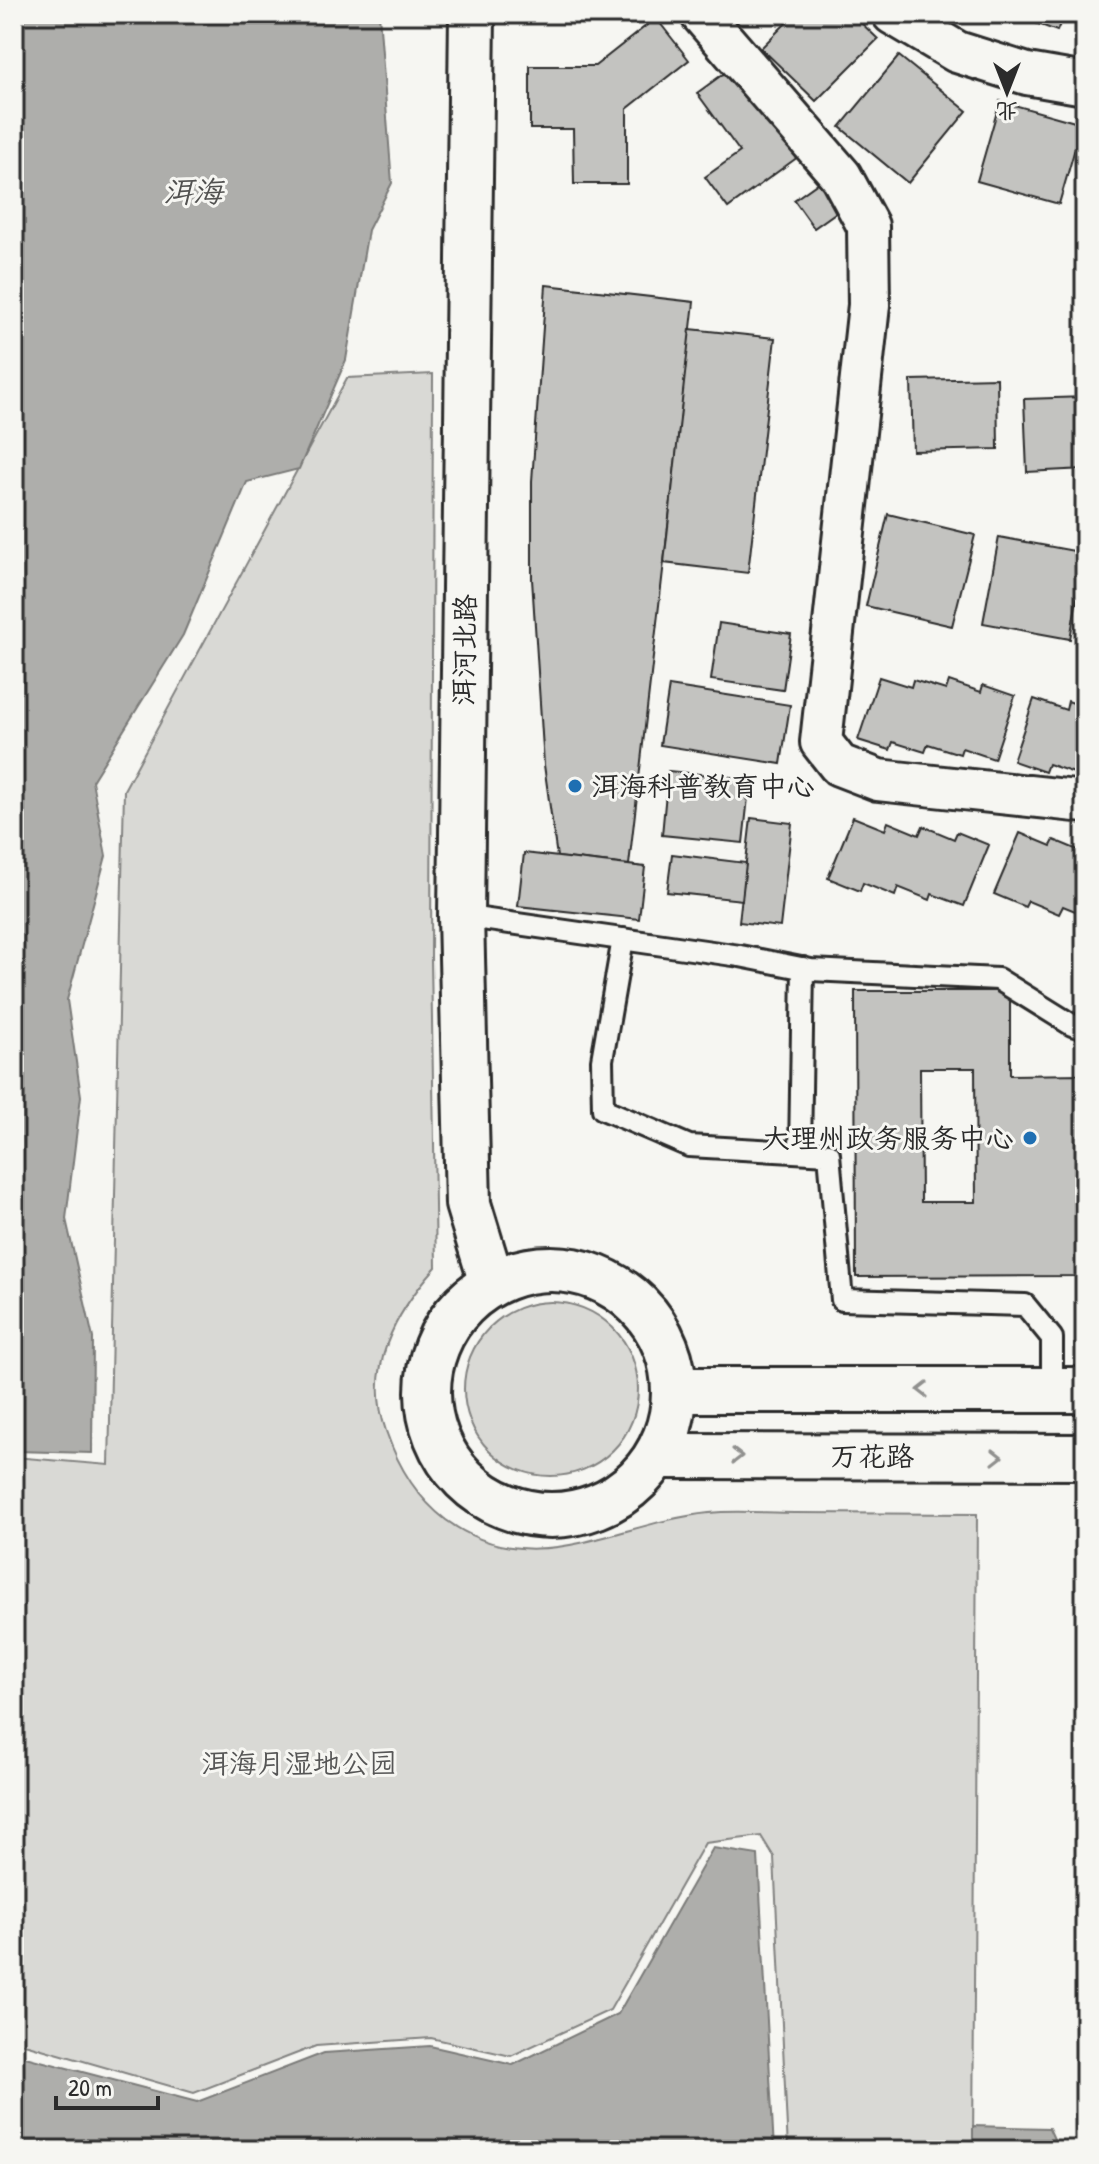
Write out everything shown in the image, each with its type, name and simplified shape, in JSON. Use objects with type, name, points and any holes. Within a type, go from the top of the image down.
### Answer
[{"type":"street","name":"洱河北路","points":[[472,14],[461,916],[468,1204],[492,1283]]},
{"type":"street","points":[[701,14],[841,176],[868,226],[869,305],[821,742],[839,765],[878,780],[1085,802]]},
{"type":"street","points":[[893,14],[957,52],[1027,74],[1085,84]]},
{"type":"street","points":[[532,1270],[574,1271],[613,1286],[645,1313],[667,1349],[674,1390],[671,1422],[659,1456],[638,1480],[611,1500],[579,1512],[551,1515],[523,1512],[492,1500],[465,1481],[444,1455],[431,1425],[427,1392],[431,1359],[444,1329],[465,1303],[492,1283],[532,1270]]},
{"type":"street","points":[[674,1390],[1068,1390]]},
{"type":"street","name":"万花路","points":[[659,1456],[1085,1457]]},
{"type":"lane","points":[[461,916],[803,968],[998,979],[1072,1025],[1085,1029]]},
{"type":"lane","points":[[623,939],[602,1060],[603,1109],[689,1146],[829,1154],[842,1300],[1025,1305],[1052,1338],[1068,1390]]},
{"type":"lane","points":[[800,1152],[803,968]]},
{"type":"green space","name":"洱海月湿地公园","points":[[433,374],[431,958],[436,1267],[408,1303],[387,1343],[379,1385],[380,1408],[386,1431],[409,1480],[435,1511],[479,1538],[511,1547],[543,1548],[576,1544],[675,1519],[719,1512],[977,1514],[973,2150],[788,2150],[774,1857],[761,1836],[705,1843],[610,2010],[511,2056],[431,2038],[316,2046],[194,2093],[14,2041],[14,1457],[109,1465],[124,790],[347,378]]},
{"type":"green space","points":[[551,1302],[584,1309],[612,1328],[631,1356],[638,1389],[631,1422],[612,1450],[584,1469],[551,1476],[518,1469],[490,1450],[471,1422],[464,1389],[471,1356],[490,1328],[518,1309]]},
{"type":"water","name":"洱海","points":[[14,14],[379,14],[392,183],[368,230],[346,360],[299,469],[247,482],[183,635],[92,781],[106,856],[67,1000],[81,1096],[66,1219],[93,1338],[92,1453],[14,1451]]},
{"type":"water","points":[[713,1848],[758,1855],[774,2150],[14,2150],[14,2054],[197,2102],[324,2053],[430,2046],[513,2065],[618,2014]]},
{"type":"water","points":[[973,2126],[1049,2128],[1059,2150],[973,2150]]},
{"type":"building","points":[[541,14],[619,14],[619,21],[541,21]]},
{"type":"building","points":[[795,14],[852,14],[878,39],[816,101],[761,48]]},
{"type":"building","points":[[1011,14],[1064,14],[1057,31]]},
{"type":"building","points":[[656,18],[689,60],[627,109],[627,184],[574,184],[573,129],[530,129],[530,66],[595,66]]},
{"type":"building","points":[[899,56],[967,111],[908,183],[840,127]]},
{"type":"building","points":[[730,69],[809,149],[728,208],[705,177],[740,152],[697,93]]},
{"type":"building","points":[[1000,101],[1082,124],[1059,204],[977,181]]},
{"type":"building","points":[[825,178],[845,206],[814,228],[794,200]]},
{"type":"building","points":[[546,285],[694,302],[629,865],[557,857],[544,765],[532,579],[532,481]]},
{"type":"building","points":[[690,329],[775,338],[748,573],[664,563]]},
{"type":"building","points":[[997,378],[998,449],[913,451],[911,380]]},
{"type":"building","points":[[1085,397],[1085,469],[1027,472],[1024,399]]},
{"type":"building","points":[[888,514],[975,535],[952,626],[866,606]]},
{"type":"building","points":[[999,537],[1085,553],[1070,639],[983,623]]},
{"type":"building","points":[[719,623],[791,634],[783,690],[711,680]]},
{"type":"building","points":[[879,677],[911,687],[913,680],[946,690],[949,681],[981,692],[983,685],[1015,696],[994,759],[962,748],[960,754],[928,744],[925,752],[893,742],[890,750],[858,740]]},
{"type":"building","points":[[669,686],[790,705],[781,764],[660,745]]},
{"type":"building","points":[[1034,699],[1066,710],[1068,701],[1085,707],[1085,767],[1080,775],[1048,764],[1045,772],[1013,761]]},
{"type":"building","points":[[668,771],[750,779],[743,843],[662,835]]},
{"type":"building","points":[[853,817],[885,830],[888,822],[919,835],[923,826],[954,839],[957,832],[989,845],[964,906],[932,894],[930,900],[898,887],[895,896],[863,883],[860,891],[828,878]]},
{"type":"building","points":[[751,818],[792,823],[780,927],[739,922]]},
{"type":"building","points":[[1020,833],[1051,846],[1054,840],[1085,853],[1085,915],[1063,906],[1059,914],[1028,901],[1025,907],[994,894]]},
{"type":"building","points":[[524,853],[645,867],[639,919],[518,906]]},
{"type":"building","points":[[672,854],[746,863],[742,900],[667,892]]},
{"type":"building","name":"大理州政务服务中心","points":[[855,991],[1010,991],[1010,1075],[1085,1074],[1085,1276],[856,1277]],"holes":[[[920,1068],[975,1068],[976,1202],[921,1202]]]},
{"type":"place","name":"洱海科普教育中心","points":[[575,786]]},
{"type":"place","name":"大理州政务服务中心","points":[[1030,1138]]}]
